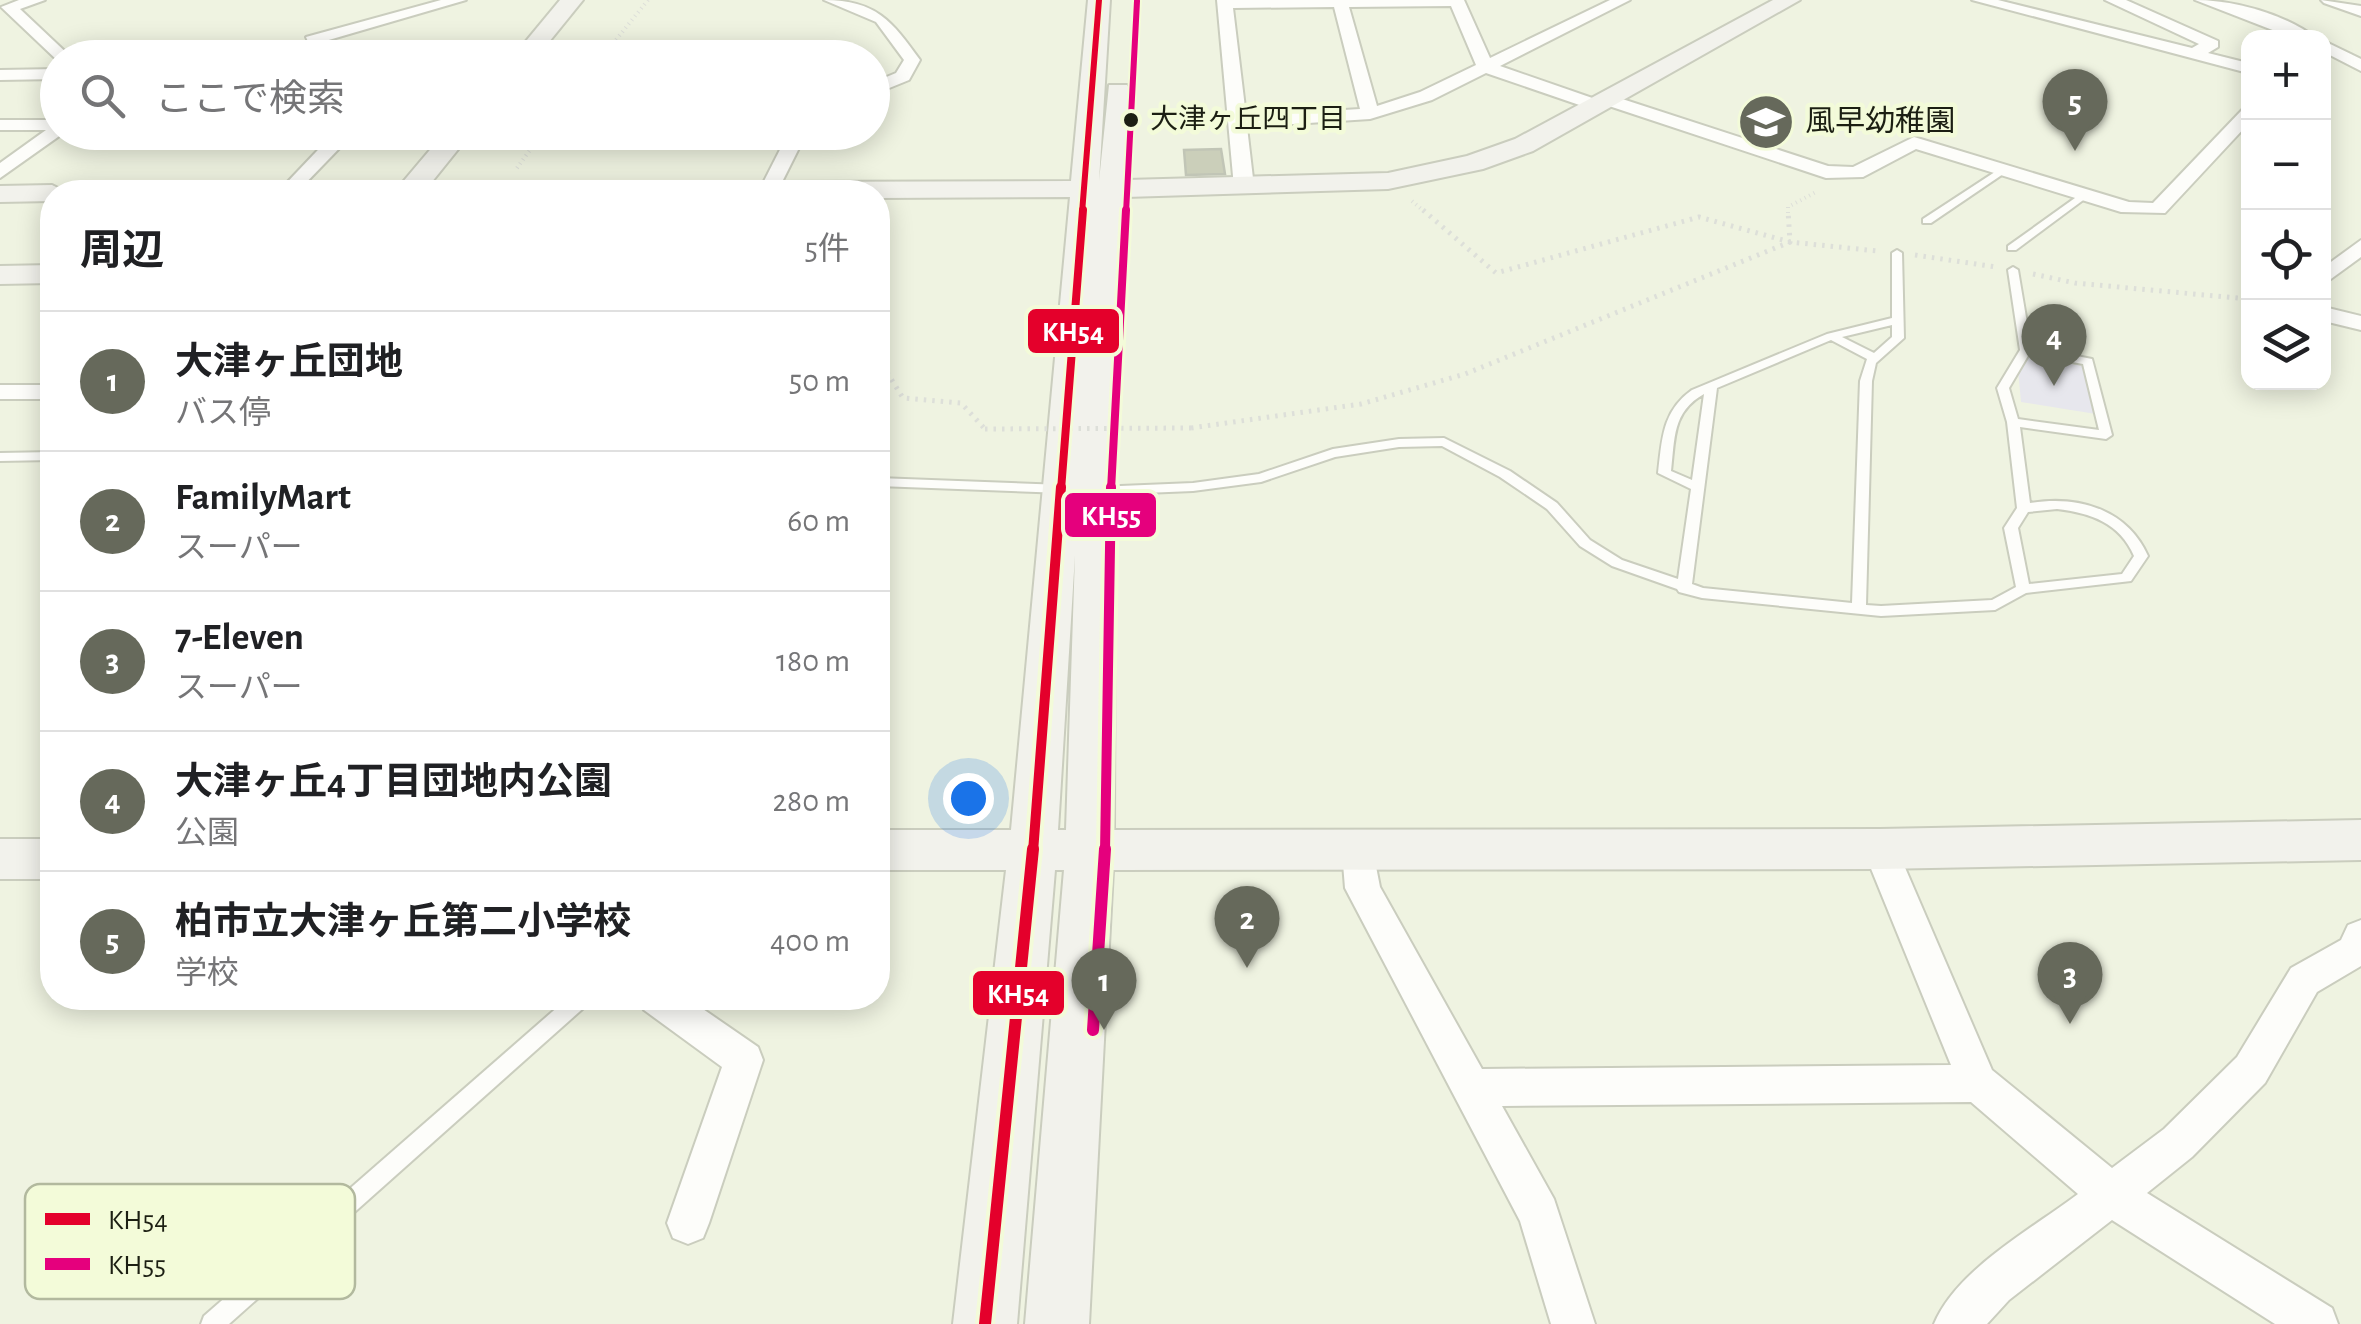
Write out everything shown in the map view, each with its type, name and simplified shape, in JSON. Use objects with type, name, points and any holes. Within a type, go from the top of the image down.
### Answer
[{"type":"street","points":[[37,0],[9,6],[45,40]]},
{"type":"street","points":[[311,40],[458,0]]},
{"type":"street","points":[[538,40],[572,0]]},
{"type":"street","points":[[832,0],[882,19],[912,60],[903,76],[890,82]]},
{"type":"street","points":[[854,8],[876,0]]},
{"type":"street","points":[[985,1324],[1033,848],[1078,490],[1097,188],[1099,0]]},
{"type":"street","points":[[1097,188],[1122,0]]},
{"type":"street","points":[[1570,0],[1582,20]]},
{"type":"street","points":[[1238,122],[1370,114],[1426,96],[1622,0]]},
{"type":"street","points":[[890,189],[1388,181],[1500,155],[1789,0]]},
{"type":"street","points":[[1980,0],[2241,66]]},
{"type":"street","points":[[2113,0],[2212,44],[2194,54]]},
{"type":"street","points":[[2205,0],[2214,0]]},
{"type":"street","points":[[2205,0],[2290,30]]},
{"type":"street","points":[[2329,0],[2361,11]]},
{"type":"street","points":[[1244,186],[1225,1],[1456,1],[1485,67],[1826,172],[1856,173],[1914,142],[2128,208],[2158,209],[2242,120]]},
{"type":"street","points":[[1340,1],[1370,114]]},
{"type":"street","points":[[2331,50],[2361,66]]},
{"type":"street","points":[[0,74],[40,74]]},
{"type":"street","points":[[0,125],[40,126]]},
{"type":"street","points":[[0,172],[40,141]]},
{"type":"street","points":[[299,180],[328,150]]},
{"type":"street","points":[[420,180],[445,150]]},
{"type":"street","points":[[781,180],[791,150]]},
{"type":"street","points":[[0,194],[40,193]]},
{"type":"street","points":[[2331,272],[2361,246]]},
{"type":"street","points":[[0,275],[40,274]]},
{"type":"street","points":[[2331,316],[2361,323]]},
{"type":"street","points":[[0,392],[40,392]]},
{"type":"street","points":[[1057,1324],[1090,849],[1078,490]]},
{"type":"street","points":[[890,850],[1880,848],[2361,840]]},
{"type":"street","points":[[1880,848],[1978,1083],[2110,1194],[2316,1324]]},
{"type":"street","points":[[1359,851],[1363,888],[1540,1214],[1573,1324]]},
{"type":"street","points":[[0,859],[40,859]]},
{"type":"street","points":[[1956,1324],[1994,1286],[2178,1143],[2250,1070],[2304,980],[2354,951],[2361,936]]},
{"type":"street","points":[[674,1010],[744,1060],[688,1224]]},
{"type":"street","points":[[1474,1088],[1978,1083]]},
{"type":"lane","points":[[1927,221],[2004,170]]},
{"type":"lane","points":[[2012,248],[2085,195]]},
{"type":"lane","points":[[1859,609],[1866,381],[1875,358],[1898,338],[1898,254]]},
{"type":"lane","points":[[2013,270],[2026,350],[2003,388],[2014,422],[2024,508]]},
{"type":"lane","points":[[1698,487],[1664,473],[1674,410],[1686,395],[1830,336],[1899,320]]},
{"type":"lane","points":[[1830,336],[1875,358]]},
{"type":"lane","points":[[2014,422],[2106,435],[2088,360],[2026,350]]},
{"type":"lane","points":[[1684,590],[1711,386]]},
{"type":"lane","points":[[890,482],[1078,490],[1192,488],[1261,478],[1333,454],[1399,442],[1444,442],[1552,506],[1585,544],[1636,572],[1684,590],[1739,600],[1859,609],[1995,605],[2023,589],[2126,578],[2140,556],[2137,541],[2121,527],[2090,512],[2049,502],[2024,508],[2010,528],[2023,589]]},
{"type":"lane","points":[[0,456],[40,456]]},
{"type":"lane","points":[[355,1198],[567,1010]]},
{"type":"lane","points":[[212,1324],[240,1299]]},
{"type":"path","points":[[616,40],[648,0]]},
{"type":"path","points":[[1388,181],[1496,274],[1699,216],[1790,242],[2013,270],[2075,283],[2241,298]]},
{"type":"path","points":[[1790,242],[1788,207],[1823,189]]},
{"type":"path","points":[[890,377],[903,398],[961,402],[985,430],[1191,428],[1362,404],[1464,374],[1790,242]]},
{"type":"shaded area","points":[[2025,357],[2084,366],[2096,414],[2021,402],[2018,370]]},
{"type":"building","points":[[1221,149],[1225,174],[1186,175],[1184,150]]},
{"type":"transit line","name":"KH54","points":[[985,1324],[1033,848],[1099,0]]},
{"type":"transit line","name":"KH55","points":[[1093,1030],[1105,849],[1111,492],[1137,1]]},
{"type":"place","name":"大津ヶ丘四丁目","points":[[1131,120]]},
{"type":"place","name":"風早幼稚園","points":[[1766,122]]},
{"type":"place","name":"柏市立大津ヶ丘第二小学校","points":[[2075,151]]},
{"type":"place","name":"大津ヶ丘4丁目団地内公園","points":[[2054,386]]},
{"type":"place","name":"FamilyMart","points":[[1247,968]]},
{"type":"place","name":"7-Eleven","points":[[2070,1024]]},
{"type":"place","name":"大津ヶ丘団地","points":[[1104,1030]]}]
